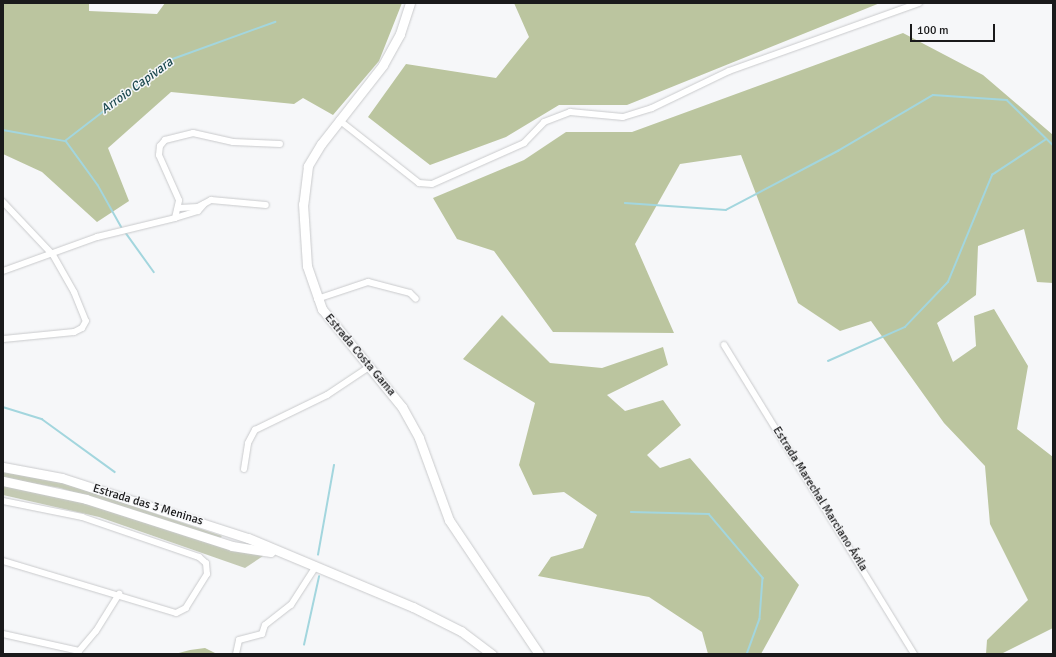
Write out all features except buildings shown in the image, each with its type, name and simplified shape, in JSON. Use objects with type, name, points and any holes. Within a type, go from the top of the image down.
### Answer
[{"type":"main road","name":"Estrada Costa Gama","points":[[410,3],[400,34],[383,65],[339,120],[308,166],[304,184],[307,266],[317,299],[337,330],[392,393],[411,423],[449,520],[539,654]]},
{"type":"main road","name":"Estrada das 3 Meninas","points":[[3,467],[62,478],[222,528],[316,566],[461,631],[492,654]]},
{"type":"main road","name":"Estrada das 3 Meninas","points":[[3,481],[86,499],[232,546],[290,556]]},
{"type":"street","points":[[339,120],[419,183],[432,184],[524,143],[544,122],[570,112],[623,117],[652,108],[729,71],[919,3]]},
{"type":"street","points":[[175,218],[179,208],[177,195],[159,155],[165,140],[193,133],[233,142],[280,144]]},
{"type":"street","points":[[179,208],[194,208],[211,200],[266,205]]},
{"type":"street","points":[[3,202],[53,255],[85,316],[82,328],[74,332],[3,339]]},
{"type":"street","points":[[3,271],[53,255],[97,237],[175,218],[198,210],[204,204]]},
{"type":"street","points":[[317,299],[368,282],[410,293],[416,299]]},
{"type":"street","name":"Estrada Marechal Marciano Ávila","points":[[724,345],[914,654]]},
{"type":"street","points":[[244,468],[248,443],[255,430],[327,396],[369,367]]},
{"type":"street","points":[[3,501],[82,517],[198,557],[206,563],[207,574],[186,608],[176,613],[119,594],[3,561]]},
{"type":"street","points":[[236,654],[239,640],[262,634],[265,625],[290,605],[316,566]]},
{"type":"street","points":[[3,634],[79,651],[96,632],[119,594]]},
{"type":"green space","points":[[3,3],[89,3],[89,11],[157,14],[165,3],[402,3],[379,61],[333,115],[303,98],[294,104],[171,92],[108,148],[129,201],[97,222],[42,172],[3,154]]},
{"type":"green space","points":[[514,3],[880,3],[627,105],[559,105],[506,137],[430,165],[368,117],[406,64],[496,78],[529,37]]},
{"type":"green space","points":[[903,33],[983,75],[1053,135],[1053,283],[1037,282],[1024,229],[978,246],[976,295],[937,323],[953,362],[976,346],[974,316],[994,309],[1028,366],[1017,429],[1053,457],[1053,628],[1001,654],[986,654],[987,640],[1028,600],[990,524],[985,466],[944,423],[871,321],[840,331],[798,303],[741,155],[680,164],[635,244],[674,333],[553,332],[494,251],[457,239],[433,198],[524,160],[566,132],[632,132]]},
{"type":"green space","points":[[502,315],[550,363],[602,368],[663,347],[668,365],[607,395],[625,411],[663,400],[681,425],[647,455],[660,468],[690,458],[799,585],[761,654],[708,654],[702,632],[649,597],[538,576],[551,557],[583,548],[597,515],[564,492],[533,495],[519,465],[535,403],[463,359]]},
{"type":"green space","points":[[3,471],[52,479],[222,536],[220,538],[60,488],[3,478]]},
{"type":"green space","points":[[3,484],[52,492],[266,554],[245,568],[99,517],[3,495]]},
{"type":"green space","points":[[205,648],[217,654],[175,654],[190,650]]},
{"type":"waterway","name":"Arroio Capivara","points":[[3,130],[65,141],[170,60],[275,22]]},
{"type":"waterway","points":[[625,203],[726,210],[838,151],[933,95],[1007,100],[1053,145]]},
{"type":"waterway","points":[[828,361],[905,327],[948,282],[992,175],[1045,140]]},
{"type":"waterway","points":[[66,141],[98,185],[122,228]]},
{"type":"waterway","points":[[126,233],[154,272]]},
{"type":"waterway","points":[[3,407],[42,419],[115,472]]},
{"type":"waterway","points":[[318,555],[334,465]]},
{"type":"waterway","points":[[631,512],[709,514],[763,578],[760,619],[747,654]]},
{"type":"waterway","points":[[304,645],[319,577]]}]
